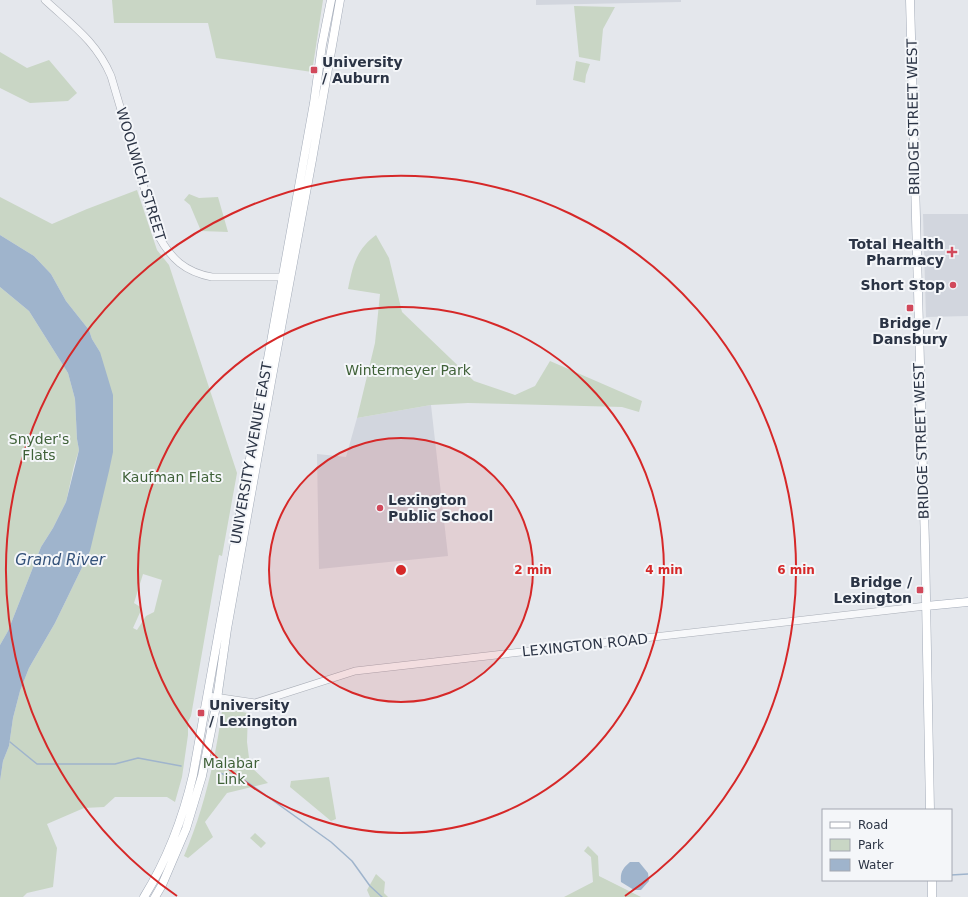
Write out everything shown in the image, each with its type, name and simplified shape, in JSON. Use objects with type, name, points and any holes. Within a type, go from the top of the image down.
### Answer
[{"type":"main road","name":"UNIVERSITY AVENUE EAST","points":[[144,897],[168,853],[187,799],[193,775],[314,103],[322,45],[331,0]]},
{"type":"main road","name":"UNIVERSITY AVENUE EAST","points":[[155,897],[176,857],[202,776],[340,0]]},
{"type":"main road","name":"BRIDGE STREET WEST","points":[[910,0],[930,809]]},
{"type":"main road","name":"LEXINGTON ROAD","points":[[926,606],[968,602]]},
{"type":"main road","points":[[932,881],[932,897]]},
{"type":"street","name":"WOOLWICH STREET","points":[[45,0],[94,45],[106,66],[111,76],[158,235],[165,248],[177,262],[196,273],[212,277],[283,277]]},
{"type":"street","name":"LEXINGTON ROAD","points":[[208,696],[255,703],[355,670],[926,606]]},
{"type":"shaded area","points":[[536,0],[681,0],[681,2],[536,5]]},
{"type":"shaded area","points":[[923,214],[968,214],[968,316],[926,317]]},
{"type":"shaded area","name":"Lexington Public School","points":[[431,405],[448,556],[319,569],[317,454],[346,457],[357,418]]},
{"type":"green space","points":[[112,0],[323,0],[312,72],[216,58],[208,23],[114,23]]},
{"type":"green space","points":[[574,6],[615,7],[603,29],[600,61],[579,57]]},
{"type":"green space","points":[[0,52],[27,68],[49,60],[77,93],[68,101],[30,103],[0,88]]},
{"type":"green space","points":[[576,61],[590,64],[585,83],[573,80]]},
{"type":"green space","name":"Kaufman Flats","points":[[137,190],[157,250],[169,265],[237,473],[222,556],[219,555],[191,716],[188,722],[188,735],[182,777],[175,802],[167,797],[115,797],[104,807],[84,808],[47,824],[57,848],[53,887],[27,893],[23,897],[0,897],[0,781],[3,761],[9,746],[13,718],[20,691],[29,668],[55,623],[90,551],[100,352],[92,339],[89,330],[66,301],[51,274],[34,256],[0,235],[0,197],[52,224]],"holes":[[[143,574],[162,580],[154,612],[146,616],[137,630],[133,628],[142,608],[134,603]]]},
{"type":"green space","points":[[189,194],[199,198],[218,197],[228,232],[201,231],[190,205],[184,200]]},
{"type":"green space","name":"Wintermeyer Park","points":[[376,235],[389,258],[402,312],[474,381],[515,395],[535,386],[550,361],[642,401],[639,412],[622,407],[468,403],[431,405],[357,418],[375,343],[380,294],[348,289],[356,259],[364,246]]},
{"type":"green space","name":"Snyder's Flats","points":[[0,287],[29,311],[68,373],[75,399],[79,450],[66,502],[53,528],[41,547],[8,631],[0,645]]},
{"type":"green space","name":"Malabar Link","points":[[225,709],[248,713],[247,742],[250,766],[268,783],[227,793],[205,822],[213,837],[188,858],[184,856],[203,803],[216,748],[222,711]]},
{"type":"green space","points":[[329,777],[336,819],[331,821],[290,787],[291,781]]},
{"type":"green space","points":[[255,833],[266,843],[261,848],[250,838]]},
{"type":"green space","points":[[588,846],[598,856],[599,876],[641,897],[564,897],[593,882],[591,857],[584,851]]},
{"type":"green space","points":[[376,874],[385,882],[384,893],[388,897],[370,897],[367,890]]},
{"type":"water","name":"Grand River","points":[[0,235],[34,256],[51,274],[66,301],[89,330],[92,339],[100,352],[113,395],[113,452],[90,551],[55,623],[29,668],[20,691],[13,718],[9,746],[3,761],[0,781],[0,645],[8,631],[41,547],[53,528],[66,502],[79,450],[75,399],[68,373],[29,311],[0,287]]},
{"type":"water","points":[[630,862],[639,862],[648,873],[649,881],[641,890],[634,890],[621,882],[622,870]]},
{"type":"waterway","points":[[10,742],[37,764],[115,764],[138,758],[181,766]]},
{"type":"waterway","points":[[219,773],[243,779],[331,842],[352,861],[370,886],[382,897]]},
{"type":"waterway","points":[[952,875],[968,874]]},
{"type":"place","name":"University / Auburn","points":[[314,70]]},
{"type":"place","name":"Total Health Pharmacy","points":[[952,252]]},
{"type":"place","name":"Short Stop","points":[[953,285]]},
{"type":"place","name":"Bridge / Dansbury","points":[[910,308]]},
{"type":"place","name":"Lexington Public School","points":[[380,508]]},
{"type":"place","name":"Bridge / Lexington","points":[[920,590]]},
{"type":"place","name":"University / Lexington","points":[[201,713]]}]
